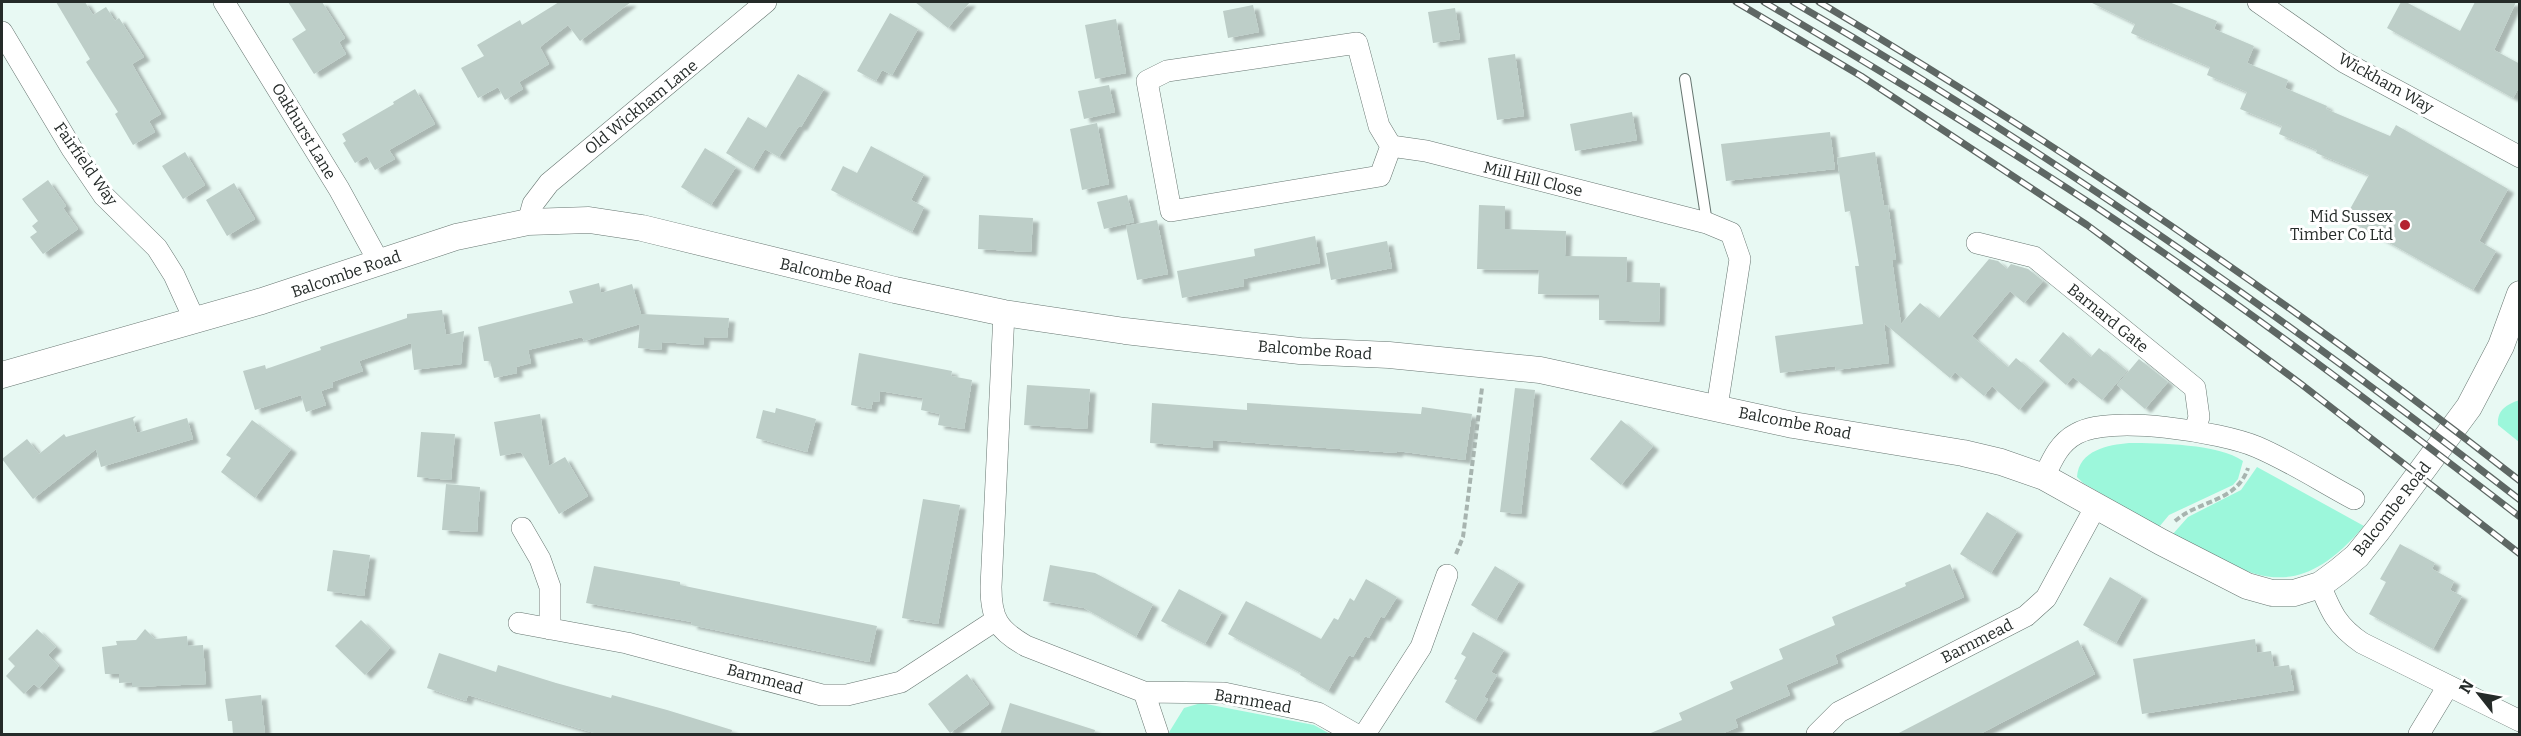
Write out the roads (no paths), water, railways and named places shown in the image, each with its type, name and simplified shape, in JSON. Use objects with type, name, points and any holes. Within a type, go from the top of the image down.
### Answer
[{"type":"street","name":"Oakhurst Lane","points":[[224,2],[339,189],[380,262]]},
{"type":"street","name":"Old Wickham Lane","points":[[528,222],[533,204],[549,183],[766,2]]},
{"type":"street","name":"Wickham Way","points":[[2258,2],[2344,62],[2520,157]]},
{"type":"street","name":"Fairfield Way","points":[[2,32],[72,149],[104,196],[157,248],[174,275],[195,321]]},
{"type":"street","points":[[1357,43],[1379,126],[1391,146],[1380,176],[1171,211],[1147,81],[1167,71],[1357,43]]},
{"type":"street","name":"Mill Hill Close","points":[[1391,146],[1426,151],[1707,223],[1731,233],[1740,260],[1718,407]]},
{"type":"street","name":"Balcombe Road","points":[[2,375],[298,290],[456,237],[528,222],[589,220],[642,228],[895,291],[1004,313],[1125,331],[1300,351],[1486,363],[1582,377],[1793,425],[1963,453],[2001,462],[2044,477],[2161,542],[2247,586],[2272,592],[2295,592],[2320,585],[2357,556],[2379,530],[2510,349],[2520,294]]},
{"type":"street","name":"Barnard Gate","points":[[1977,243],[2034,257],[2195,388],[2199,417],[2196,430]]},
{"type":"street","points":[[996,620],[991,607],[991,586],[1004,313]]},
{"type":"street","points":[[2044,477],[2061,445],[2077,433],[2093,428],[2125,426],[2196,430],[2257,447],[2354,499]]},
{"type":"street","name":"Barnmead","points":[[1817,735],[1839,712],[2026,616],[2046,598],[2053,588],[2096,506]]},
{"type":"street","points":[[522,528],[540,559],[550,587],[550,629]]},
{"type":"street","points":[[1365,735],[1421,647],[1447,574]]},
{"type":"street","points":[[2320,585],[2336,621],[2347,633],[2362,643],[2520,722]]},
{"type":"street","name":"Barnmead","points":[[519,623],[627,643],[822,695],[848,695],[901,682],[996,620],[1009,636],[1026,646],[1144,692],[1224,693],[1318,713],[1355,735]]},
{"type":"street","points":[[2419,735],[2448,686]]},
{"type":"street","points":[[1144,692],[1158,735]]},
{"type":"lane","points":[[1685,79],[1707,223]]},
{"type":"railway","points":[[1736,2],[1861,76],[2087,225],[2301,384],[2520,554]]},
{"type":"railway","points":[[1764,2],[1973,128],[2096,207],[2311,358],[2520,517]]},
{"type":"railway","points":[[1793,2],[1888,58],[1981,117],[2165,239],[2344,367],[2520,500]]},
{"type":"railway","points":[[1819,2],[2000,113],[2177,230],[2351,353],[2520,481]]},
{"type":"place","name":"Mid Sussex Timber Co Ltd","points":[[2405,225]]}]
